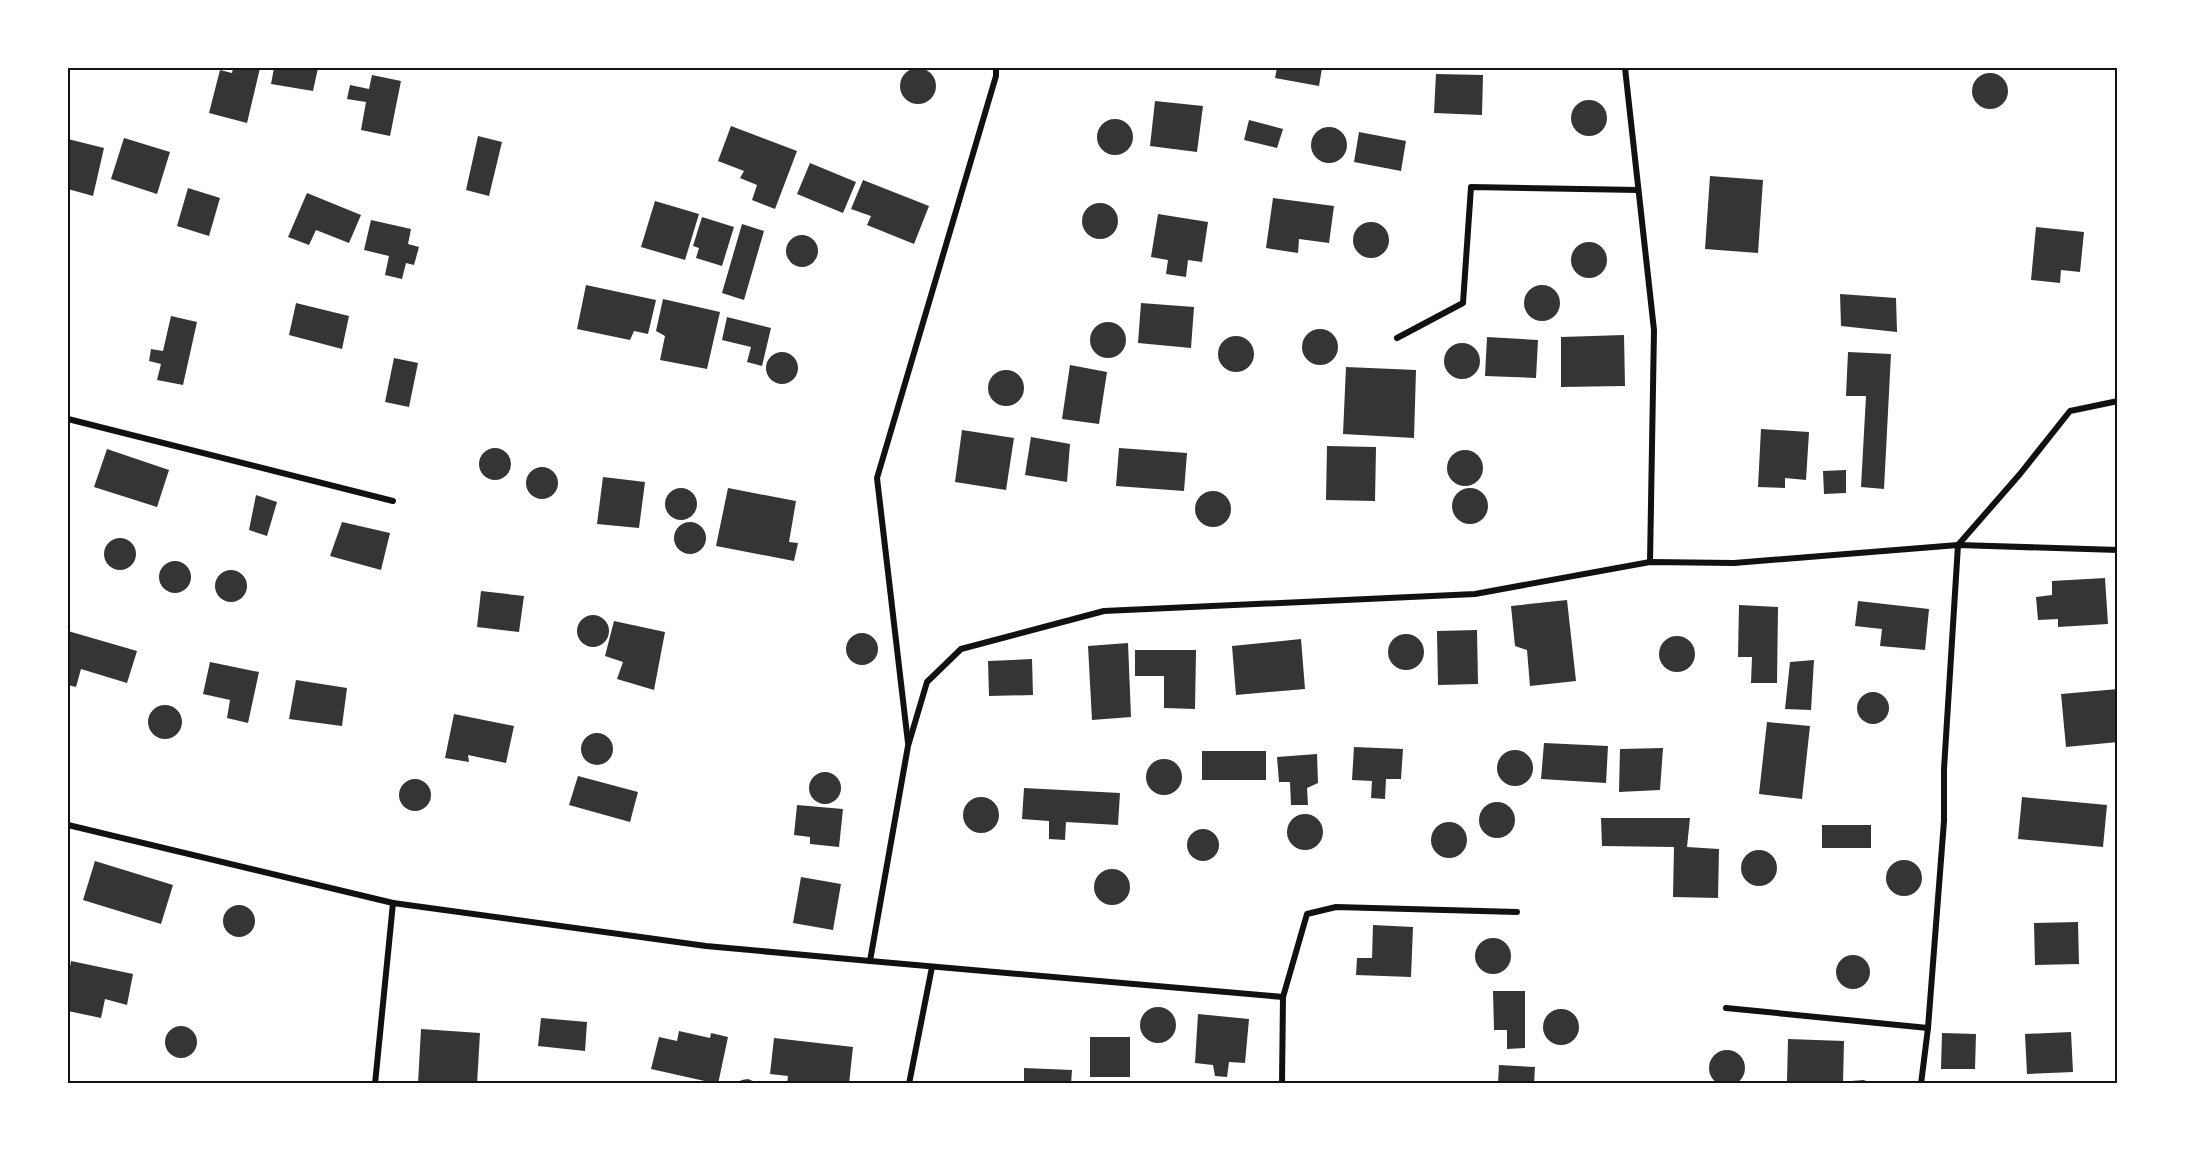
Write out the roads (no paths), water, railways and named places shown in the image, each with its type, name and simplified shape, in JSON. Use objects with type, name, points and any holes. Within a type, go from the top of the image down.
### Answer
[{"type":"street","points":[[908,746],[877,478],[996,76],[996,68]]},
{"type":"street","points":[[1625,68],[1654,330],[1650,562]]},
{"type":"street","points":[[1397,338],[1463,303],[1471,187],[1638,190]]},
{"type":"street","points":[[1921,1083],[1928,1028],[1944,821],[1944,769],[1958,545],[2020,474],[2070,411],[2118,401]]},
{"type":"street","points":[[68,419],[393,501]]},
{"type":"street","points":[[870,961],[908,746],[927,682],[961,649],[1104,611],[1475,594],[1650,562],[1734,563],[1958,545],[2118,550]]},
{"type":"street","points":[[68,825],[393,903],[706,946],[1283,997]]},
{"type":"street","points":[[375,1083],[393,903]]},
{"type":"street","points":[[1282,1083],[1283,997],[1307,914],[1336,907],[1517,912]]},
{"type":"street","points":[[909,1083],[932,967]]},
{"type":"street","points":[[1726,1008],[1928,1028]]}]
